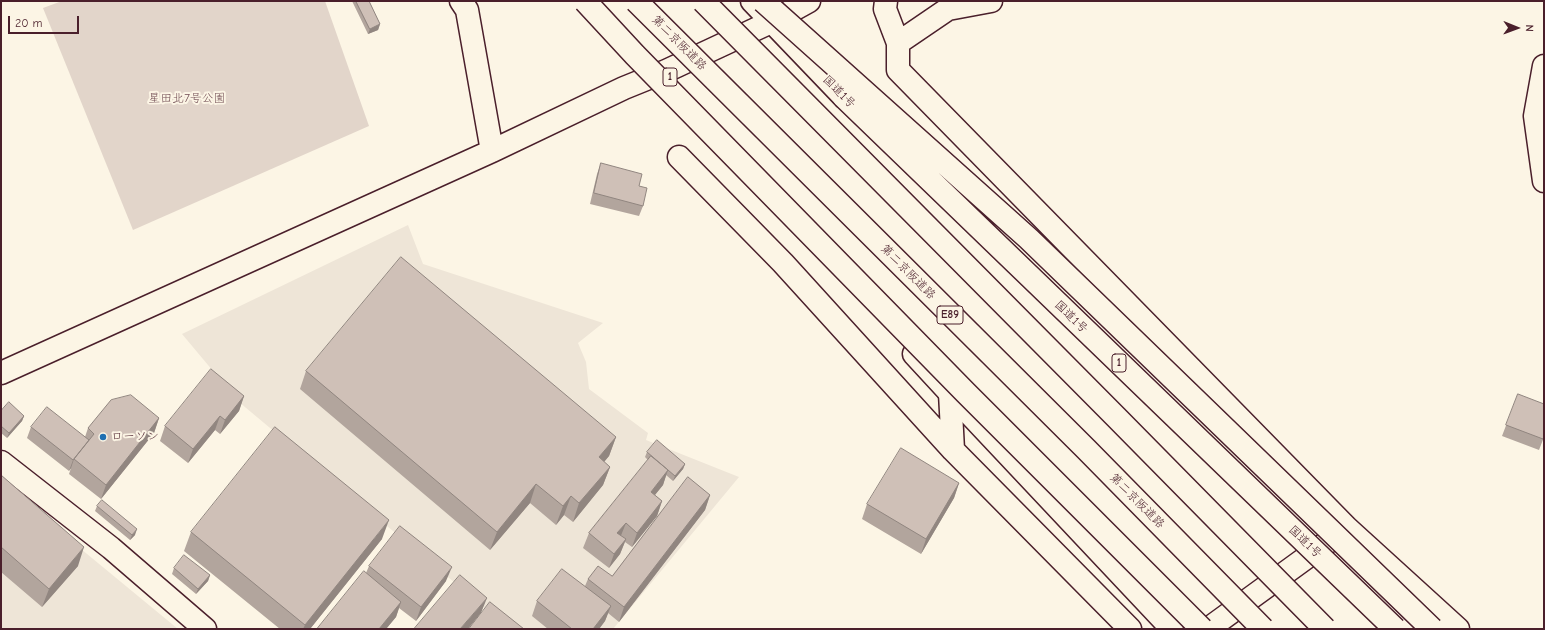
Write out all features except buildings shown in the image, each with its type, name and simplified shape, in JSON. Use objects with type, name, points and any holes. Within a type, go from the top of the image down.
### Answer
[{"type":"main road","points":[[461,1],[467,10],[492,151]]},
{"type":"main road","points":[[585,1],[640,61],[966,394],[1202,629]]},
{"type":"main road","name":"1","points":[[595,1],[666,71],[738,159],[950,394],[1172,629]]},
{"type":"main road","name":"第二京阪道路","points":[[636,1],[1091,455],[1263,629]]},
{"type":"main road","points":[[703,1],[1324,629]]},
{"type":"main road","name":"国道1号","points":[[752,1],[844,97],[1395,629]]},
{"type":"main road","points":[[763,1],[1028,239],[1432,629]]},
{"type":"main road","points":[[1,373],[492,151],[624,88],[666,71],[771,22],[809,1]]},
{"type":"main road","points":[[886,1],[885,9],[898,43],[898,70],[1347,528],[1458,629]]},
{"type":"main road","points":[[898,43],[948,9],[991,1]]},
{"type":"main road","points":[[1544,66],[1535,116],[1544,181]]},
{"type":"main road","points":[[678,157],[783,263],[953,450],[1130,629]]},
{"type":"main road","points":[[950,394],[953,450]]},
{"type":"main road","points":[[1,462],[111,548],[205,629]]},
{"type":"main road","points":[[1208,629],[1347,528]]},
{"type":"shaded area","points":[[408,225],[423,264],[603,323],[578,343],[586,362],[589,389],[648,433],[646,440],[739,477],[613,629],[510,629],[239,402],[182,334]]},
{"type":"shaded area","points":[[1,483],[178,629],[1,629]]},
{"type":"green space","name":"星田北7号公園","points":[[62,1],[325,1],[369,126],[133,230],[43,8]]},
{"type":"place","name":"ローソン","points":[[103,437]]}]
